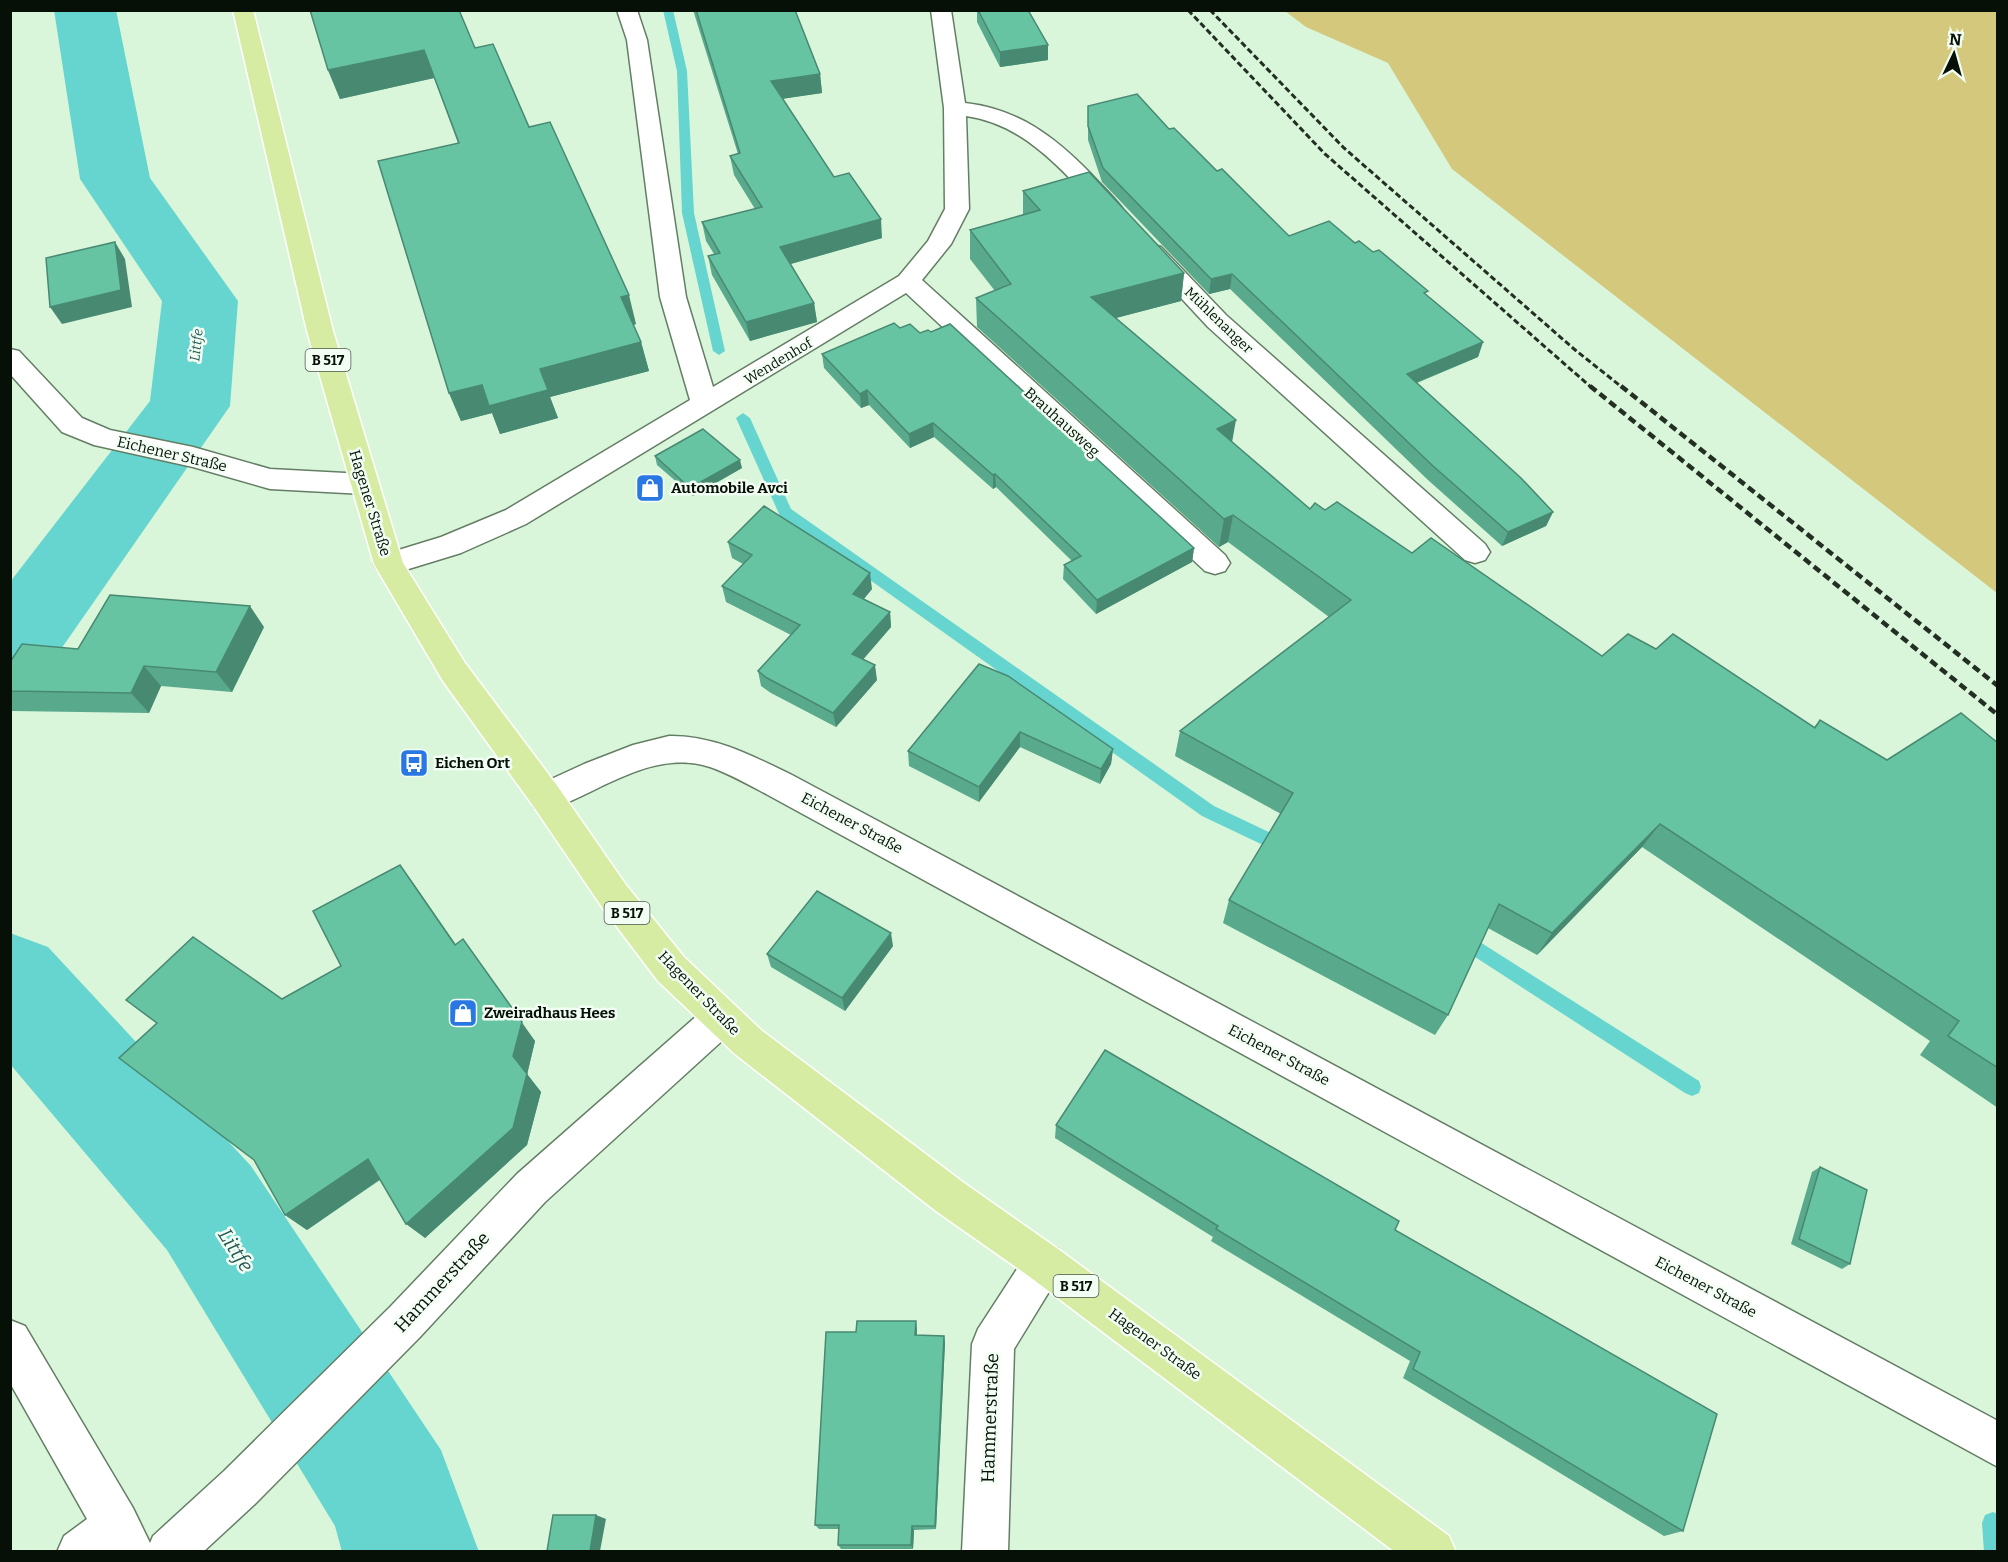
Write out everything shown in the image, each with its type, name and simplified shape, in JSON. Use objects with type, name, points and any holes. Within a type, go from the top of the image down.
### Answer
[{"type":"main road","name":"Hagener Straße","points":[[243,10],[320,330],[389,564],[454,672],[546,797],[621,905],[671,969],[721,1018],[829,1106],[1433,1551]]},
{"type":"street","points":[[627,10],[637,40],[673,297],[705,405]]},
{"type":"street","name":"Wendenhof","points":[[389,564],[451,545],[516,517],[908,281],[939,244],[957,209],[955,108],[941,10]]},
{"type":"street","name":"Mühlenanger","points":[[955,108],[996,115],[1033,135],[1070,165],[1217,321],[1475,552]]},
{"type":"street","name":"Brauhausweg","points":[[908,281],[1215,562]]},
{"type":"street","name":"Eichener Straße","points":[[10,357],[72,425],[104,438],[193,457],[270,479],[364,484]]},
{"type":"street","name":"Eichener Straße","points":[[546,797],[661,750],[686,749],[722,758],[780,785],[1998,1445]]},
{"type":"street","name":"Hammerstraße","points":[[169,1551],[240,1487],[405,1322],[531,1188],[721,1018]]},
{"type":"street","name":"Hammerstraße","points":[[986,1551],[993,1344],[1044,1263]]},
{"type":"street","points":[[10,1341],[124,1538],[80,1551]]},
{"type":"shaded area","points":[[1285,11],[1997,11],[1997,593],[1452,169],[1388,63],[1306,27]]},
{"type":"building","points":[[310,10],[459,10],[475,48],[493,44],[529,127],[550,122],[629,295],[621,297],[641,342],[540,369],[548,390],[489,406],[482,385],[449,393],[378,161],[459,143],[424,50],[328,70]]},
{"type":"building","points":[[696,10],[795,10],[820,74],[771,81],[834,177],[849,173],[881,219],[780,247],[814,303],[746,322],[708,256],[720,253],[702,222],[762,207],[730,156],[740,153]]},
{"type":"building","points":[[978,10],[1028,10],[1048,45],[1000,52]]},
{"type":"building","points":[[1137,94],[1169,129],[1174,128],[1217,171],[1222,169],[1289,236],[1329,221],[1355,243],[1359,241],[1373,252],[1379,250],[1428,291],[1424,293],[1483,342],[1407,374],[1521,478],[1553,512],[1508,532],[1433,466],[1232,274],[1211,279],[1103,168],[1088,126],[1088,106]]},
{"type":"building","points":[[1089,172],[1184,273],[1091,297],[1236,420],[1217,429],[1310,509],[1315,503],[1325,510],[1337,502],[1412,553],[1431,538],[1602,656],[1628,634],[1656,649],[1673,634],[1815,728],[1820,720],[1887,760],[1961,713],[1998,743],[1998,1068],[1948,1036],[1959,1021],[1660,824],[1552,933],[1499,904],[1448,1015],[1229,900],[1293,793],[1180,731],[1351,600],[1233,515],[1224,519],[976,298],[1011,284],[970,230],[1040,210],[1023,191]]},
{"type":"building","points":[[115,242],[121,290],[50,307],[46,258]]},
{"type":"building","points":[[894,323],[900,328],[910,324],[920,333],[928,330],[931,332],[950,324],[1194,548],[1097,600],[1064,565],[1081,556],[995,474],[993,475],[933,423],[909,434],[867,390],[860,394],[822,354]]},
{"type":"building","points":[[703,429],[740,460],[690,488],[655,456]]},
{"type":"building","points":[[764,506],[870,573],[853,594],[890,612],[852,654],[875,665],[833,713],[758,671],[800,625],[722,586],[752,555],[728,542]]},
{"type":"building","points":[[110,595],[250,606],[216,672],[144,666],[131,693],[10,691],[10,662],[22,644],[78,649]]},
{"type":"building","points":[[979,664],[1008,676],[1113,749],[1101,769],[1020,732],[979,787],[908,751]]},
{"type":"building","points":[[400,865],[455,945],[463,939],[522,1022],[513,1056],[527,1074],[513,1128],[406,1224],[368,1159],[285,1215],[254,1160],[119,1058],[157,1023],[126,1000],[193,937],[282,999],[341,966],[313,911]]},
{"type":"building","points":[[817,891],[891,933],[842,998],[767,954]]},
{"type":"building","points":[[1105,1050],[1399,1221],[1395,1230],[1717,1414],[1683,1531],[1413,1369],[1420,1352],[1216,1229],[1218,1226],[1056,1125]]},
{"type":"building","points":[[1820,1167],[1867,1190],[1850,1264],[1799,1239]]},
{"type":"building","points":[[857,1321],[916,1321],[915,1335],[944,1336],[935,1526],[912,1526],[911,1545],[838,1545],[839,1525],[815,1525],[826,1332],[856,1332]]},
{"type":"building","points":[[553,1515],[596,1515],[590,1551],[547,1551]]},
{"type":"waterway","name":"Littfe","points":[[10,650],[190,406],[200,301],[115,179],[85,10]]},
{"type":"waterway","points":[[668,10],[682,71],[688,213],[719,351]]},
{"type":"waterway","points":[[743,418],[785,512],[1208,811],[1286,848]]},
{"type":"waterway","points":[[1461,938],[1692,1087]]},
{"type":"waterway","name":"Littfe","points":[[10,982],[209,1208],[394,1497],[411,1552]]},
{"type":"waterway","points":[[1993,1523],[1995,1552]]},
{"type":"railway","points":[[1188,10],[1325,154],[1592,388]]},
{"type":"railway","points":[[1210,10],[1344,148],[1574,349],[1623,388]]},
{"type":"railway","points":[[1590,386],[1998,715]]},
{"type":"railway","points":[[1621,386],[1998,686]]},
{"type":"place","name":"Automobile Avci","points":[[650,488]]},
{"type":"place","name":"Eichen Ort","points":[[414,763]]},
{"type":"place","name":"Zweiradhaus Hees","points":[[463,1013]]}]
